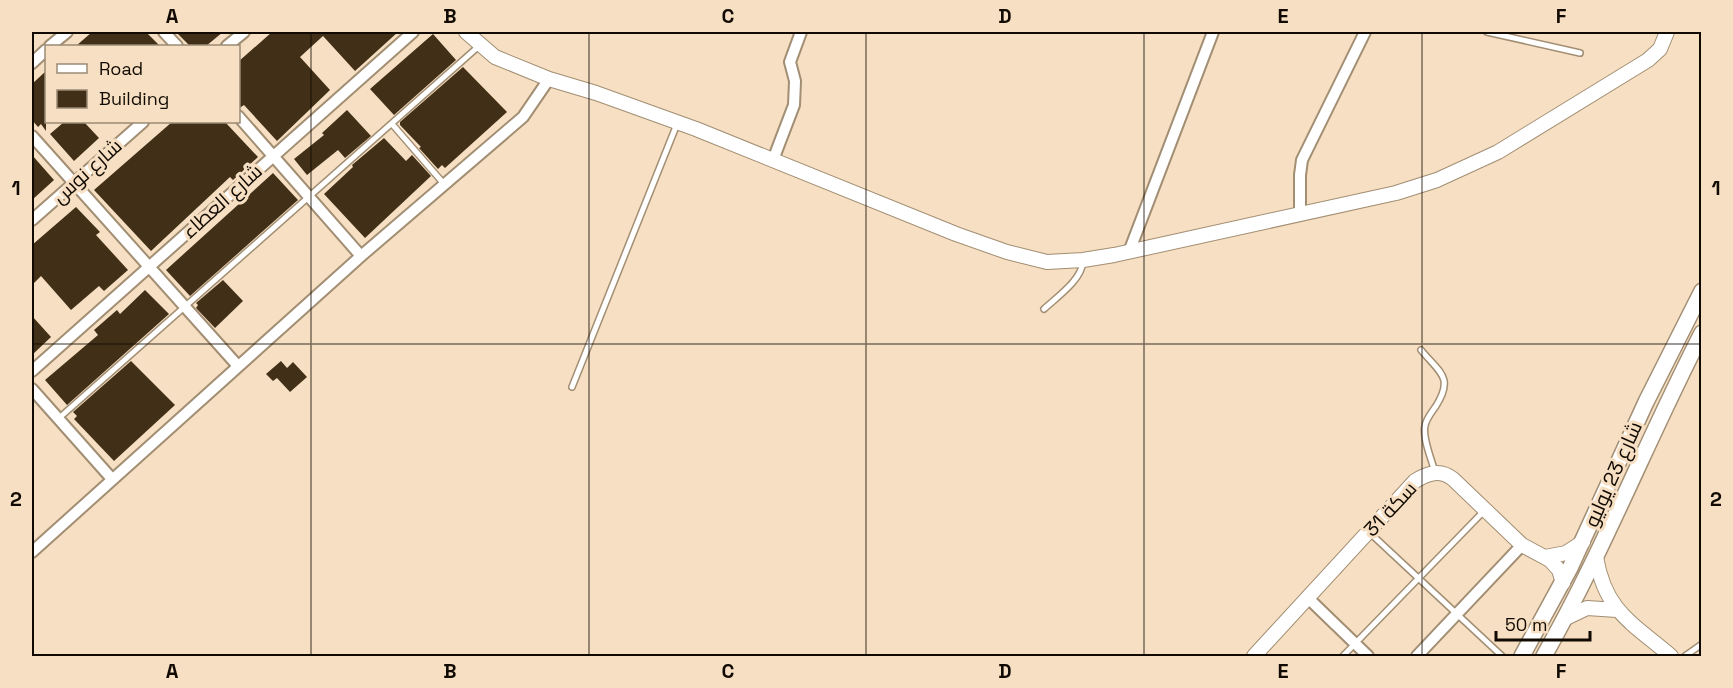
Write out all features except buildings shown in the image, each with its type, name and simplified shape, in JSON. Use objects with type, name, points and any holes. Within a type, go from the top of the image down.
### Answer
[{"type":"main road","name":"شارع 23 يوليو","points":[[1522,657],[1563,584],[1646,402],[1701,291]]},
{"type":"main road","name":"شارع 23 يوليو","points":[[1544,657],[1621,507],[1665,403],[1701,333]]},
{"type":"street","points":[[51,45],[67,32]]},
{"type":"street","points":[[164,32],[176,45]]},
{"type":"street","points":[[228,45],[244,32]]},
{"type":"street","name":"شارع العطاء","points":[[32,371],[413,32]]},
{"type":"street","points":[[466,32],[495,57],[549,79],[596,93],[678,123],[956,234],[1007,252],[1047,262],[1083,260],[1129,252],[1396,193],[1437,180],[1498,152],[1648,60],[1660,48],[1667,32]]},
{"type":"street","points":[[773,160],[794,105],[795,81],[790,62],[801,32]]},
{"type":"street","points":[[1129,252],[1213,32]]},
{"type":"street","points":[[1300,214],[1302,160],[1365,32]]},
{"type":"street","points":[[32,63],[45,51]]},
{"type":"street","points":[[32,552],[361,256],[523,117],[549,79]]},
{"type":"street","points":[[240,118],[361,256]]},
{"type":"street","name":"شارع نوس","points":[[32,220],[142,123]]},
{"type":"street","points":[[32,136],[238,366]]},
{"type":"street","points":[[32,389],[112,479]]},
{"type":"street","name":"سكة 31","points":[[1254,657],[1415,481],[1435,472],[1447,474],[1522,545],[1545,557],[1558,570],[1563,584]]},
{"type":"street","points":[[1545,557],[1566,553],[1583,542]]},
{"type":"street","points":[[1417,657],[1522,545]]},
{"type":"street","points":[[1596,557],[1603,588],[1617,610],[1671,657]]},
{"type":"street","points":[[1308,598],[1368,657]]},
{"type":"street","points":[[1566,618],[1587,608],[1617,610]]},
{"type":"lane","points":[[1490,32],[1580,53]]},
{"type":"lane","points":[[58,419],[481,45]]},
{"type":"lane","points":[[572,387],[678,123]]},
{"type":"lane","points":[[392,124],[444,184]]},
{"type":"lane","points":[[1044,309],[1077,278],[1083,269],[1083,260]]},
{"type":"lane","points":[[1421,350],[1445,379],[1446,386],[1444,394],[1425,426],[1425,435],[1435,472]]},
{"type":"lane","points":[[1343,657],[1485,510]]},
{"type":"lane","points":[[1369,531],[1502,657]]},
{"type":"lane","points":[[1685,657],[1701,644]]}]
